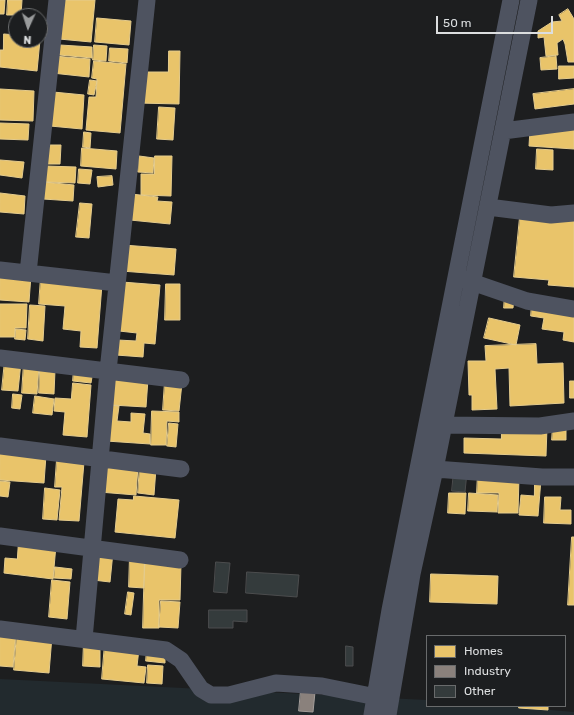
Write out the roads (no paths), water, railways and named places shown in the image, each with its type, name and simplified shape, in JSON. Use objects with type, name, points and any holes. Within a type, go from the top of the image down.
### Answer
[{"type":"street","points":[[28,273],[57,0]]},
{"type":"street","points":[[84,639],[108,371],[148,0]]},
{"type":"street","points":[[372,715],[384,704],[435,469],[511,0]]},
{"type":"street","points":[[384,704],[427,421],[465,280],[488,207],[529,0]]},
{"type":"street","points":[[503,131],[574,122]]},
{"type":"street","points":[[488,207],[551,215],[574,213]]},
{"type":"street","points":[[0,270],[117,284]]},
{"type":"street","points":[[465,280],[527,301],[574,309]]},
{"type":"street","points":[[0,358],[181,380]]},
{"type":"street","points":[[443,424],[540,426],[574,421]]},
{"type":"street","points":[[0,446],[181,468]]},
{"type":"street","points":[[435,469],[542,477],[574,477]]},
{"type":"street","points":[[0,536],[180,560]]},
{"type":"street","points":[[0,629],[166,650],[181,660],[201,689],[211,694],[229,695],[276,683],[322,686],[384,704]]}]
